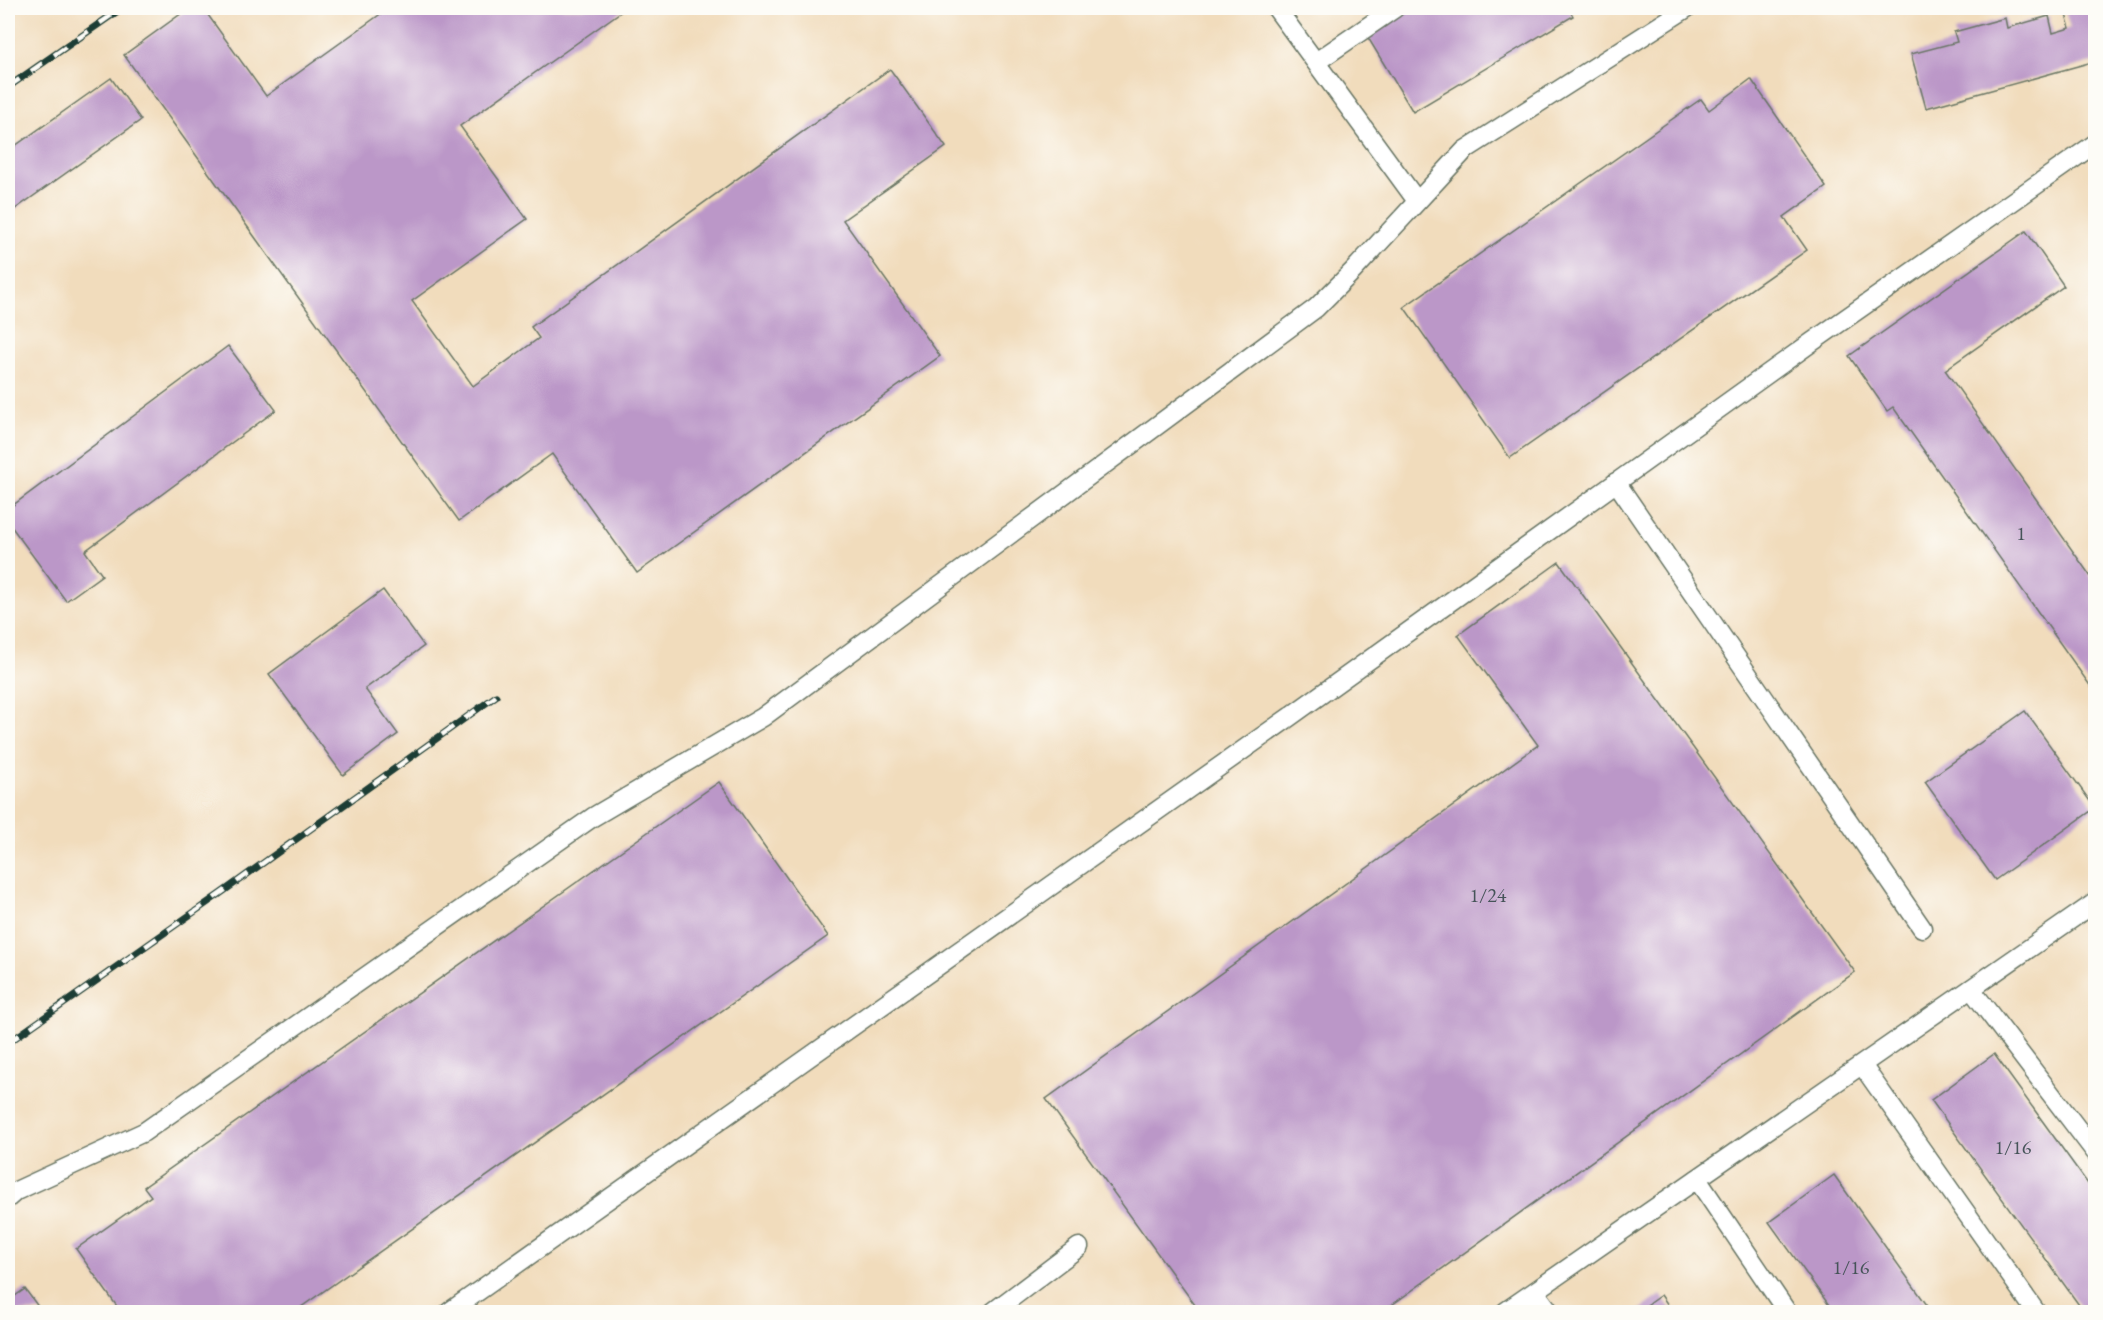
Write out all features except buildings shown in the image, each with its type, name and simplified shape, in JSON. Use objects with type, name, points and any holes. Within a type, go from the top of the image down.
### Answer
[{"type":"lane","points":[[1276,8],[1417,201]]},
{"type":"lane","points":[[1316,62],[1395,8]]},
{"type":"lane","points":[[8,1198],[16,1191],[144,1132],[593,817],[763,717],[1316,308],[1465,150],[1687,8]]},
{"type":"lane","points":[[449,1312],[1281,723],[1812,342],[2096,143]]},
{"type":"lane","points":[[1616,482],[1922,928]]},
{"type":"lane","points":[[1505,1312],[2096,902]]},
{"type":"lane","points":[[1971,989],[2096,1153]]},
{"type":"lane","points":[[1862,1065],[2036,1312]]},
{"type":"lane","points":[[1697,1179],[1787,1312]]},
{"type":"lane","points":[[993,1312],[1079,1247]]},
{"type":"lane","points":[[1535,1292],[1550,1312]]},
{"type":"railway","points":[[8,87],[122,8]]},
{"type":"railway","points":[[8,1043],[496,696]]}]
